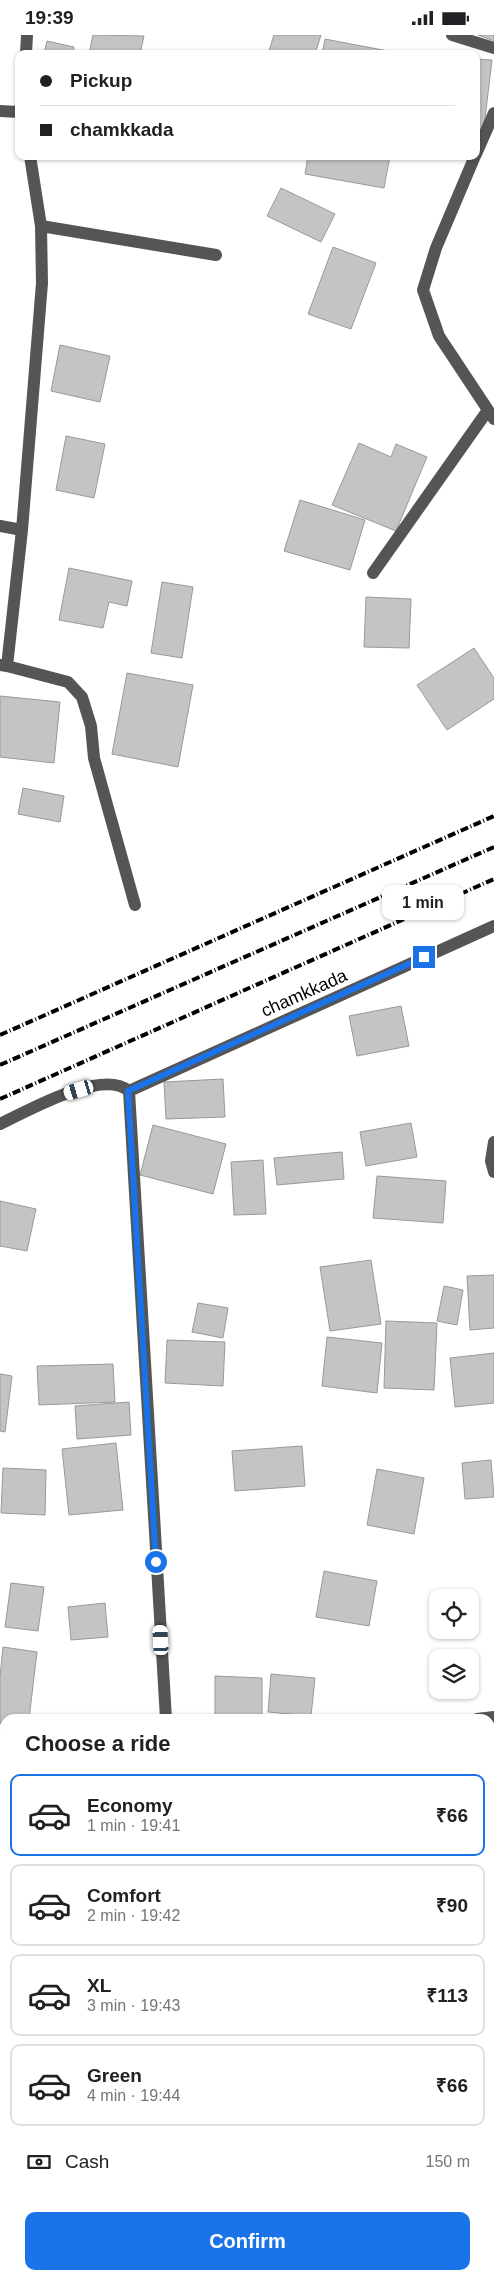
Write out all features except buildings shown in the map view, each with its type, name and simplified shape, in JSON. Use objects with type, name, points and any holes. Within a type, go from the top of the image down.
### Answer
[{"type":"street","points":[[26,35],[26,50]]},
{"type":"street","points":[[452,35],[494,48]]},
{"type":"street","points":[[0,111],[15,112]]},
{"type":"street","points":[[480,146],[494,113]]},
{"type":"street","points":[[31,160],[41,226],[42,283],[22,530],[3,665],[68,682],[82,697],[91,726],[94,758],[135,905]]},
{"type":"street","points":[[373,573],[491,414],[438,336],[423,289],[436,248],[474,160]]},
{"type":"street","points":[[41,226],[216,255]]},
{"type":"street","points":[[0,526],[22,530]]},
{"type":"street","name":"chamkkada","points":[[128,1091],[494,926]]},
{"type":"street","points":[[0,1125],[64,1094],[94,1085],[115,1084],[123,1086],[128,1091],[166,1714]]},
{"type":"street","points":[[494,1142],[491,1161],[494,1172]]},
{"type":"railway","points":[[0,1035],[494,816]]},
{"type":"railway","points":[[0,1065],[494,847]]},
{"type":"railway","points":[[0,1099],[494,879]]},
{"type":"route","points":[[156,1562],[128,1091],[424,957]]}]
